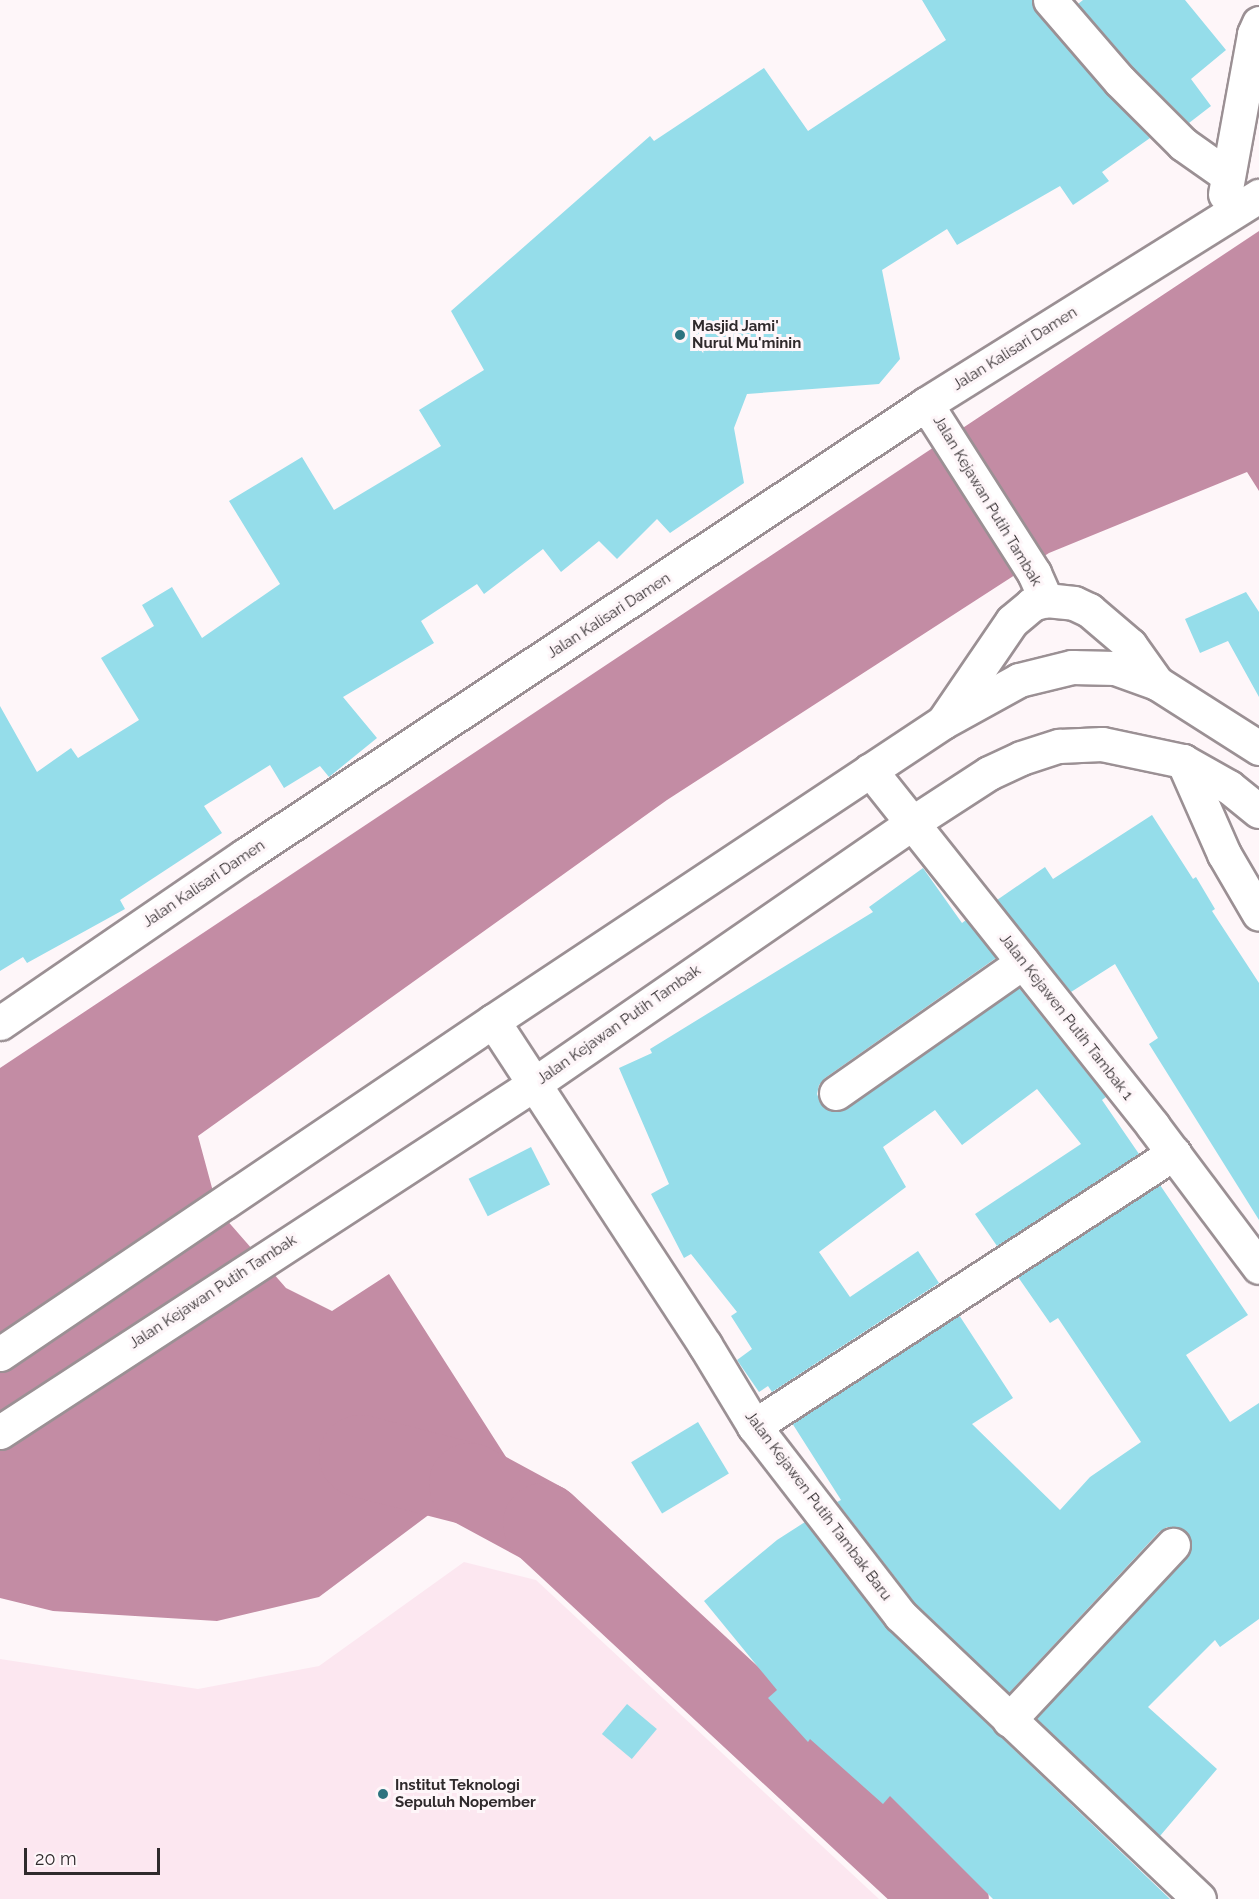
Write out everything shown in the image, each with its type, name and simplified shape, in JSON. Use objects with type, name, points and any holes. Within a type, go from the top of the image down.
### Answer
[{"type":"street","points":[[1050,0],[1120,81],[1183,144],[1227,175]]},
{"type":"street","points":[[1223,218],[1227,175],[1254,34],[1259,23]]},
{"type":"street","name":"Jalan Kalisari Damen","points":[[0,1023],[244,856],[934,414],[1259,196]]},
{"type":"street","name":"Jalan Kejawan Putih Tambak","points":[[934,414],[1040,586],[1089,610],[1130,645],[1157,683]]},
{"type":"street","name":"Jalan Kejawan Putih Tambak","points":[[943,722],[1012,621],[1027,608],[1040,586]]},
{"type":"street","name":"Jalan Kejawan Putih Tambak","points":[[0,1354],[870,770],[943,722],[1019,680],[1072,667],[1114,668],[1157,683],[1258,745]]},
{"type":"street","name":"Jalan Kejawan Putih Tambak","points":[[0,1432],[534,1084],[912,823],[989,773],[1021,758],[1059,746],[1102,744],[1183,761],[1229,787],[1259,811]]},
{"type":"street","points":[[1183,761],[1224,854],[1259,914]]},
{"type":"street","name":"Jalan Kejawen Putih Tambak 1","points":[[870,770],[1174,1153],[1259,1267]]},
{"type":"street","points":[[836,1093],[1023,962]]},
{"type":"street","name":"Jalan Kejawen Putih Tambak Baru","points":[[493,1021],[705,1346],[754,1426],[900,1615],[1199,1899]]},
{"type":"street","points":[[754,1426],[1174,1153]]},
{"type":"street","points":[[1009,1720],[1173,1545]]},
{"type":"shaded area","points":[[1259,231],[1259,491],[1247,472],[1049,553],[667,800],[198,1136],[218,1210],[286,1288],[332,1311],[389,1274],[506,1457],[319,1597],[217,1621],[53,1611],[0,1598],[0,1068]]},
{"type":"shaded area","name":"Institut Teknologi Sepuluh Nopember","points":[[464,1562],[536,1580],[879,1899],[0,1899],[0,1659],[198,1689],[319,1666]]},
{"type":"building","points":[[922,0],[1032,0],[1036,12],[1106,93],[1150,138],[1102,172],[1109,181],[1073,205],[1060,186],[957,245],[947,229],[882,270],[900,359],[879,384],[747,394],[734,428],[744,483],[670,533],[657,519],[617,559],[599,541],[561,572],[543,549],[484,594],[477,584],[421,621],[434,643],[343,697],[377,738],[329,777],[320,766],[284,788],[270,765],[204,806],[222,833],[120,900],[125,909],[27,963],[23,957],[0,971],[0,706],[37,772],[71,748],[78,758],[139,720],[101,658],[154,626],[142,605],[172,587],[202,638],[280,584],[229,501],[302,457],[334,510],[441,446],[419,410],[484,370],[451,311],[650,136],[654,141],[764,68],[808,131],[946,40]]},
{"type":"building","points":[[1083,0],[1185,0],[1226,50],[1191,79],[1211,106],[1189,123],[1134,68],[1078,4]]},
{"type":"building","points":[[1246,592],[1259,612],[1259,697],[1228,641],[1200,653],[1185,619]]},
{"type":"building","points":[[1152,815],[1193,879],[1196,877],[1215,909],[1212,911],[1259,983],[1259,1220],[1149,1044],[1158,1038],[1115,964],[1071,992],[997,900],[1045,867],[1053,879]]},
{"type":"building","points":[[923,868],[962,923],[966,920],[996,958],[825,1078],[819,1085],[817,1094],[821,1104],[828,1110],[837,1112],[847,1108],[1019,988],[1106,1097],[1102,1100],[1139,1154],[997,1246],[975,1214],[1081,1144],[1037,1089],[962,1145],[935,1110],[883,1147],[906,1187],[819,1252],[850,1297],[918,1251],[939,1283],[772,1392],[768,1386],[759,1392],[737,1360],[752,1349],[731,1316],[737,1312],[691,1254],[684,1258],[651,1194],[669,1184],[619,1068],[652,1053],[650,1049],[873,912],[869,907]]},
{"type":"building","points":[[531,1147],[550,1184],[488,1216],[469,1179]]},
{"type":"building","points":[[1160,1185],[1248,1315],[1186,1355],[1230,1422],[1259,1403],[1259,1619],[1220,1647],[1215,1640],[1148,1707],[1217,1769],[1160,1836],[1036,1718],[1187,1558],[1191,1549],[1191,1540],[1186,1532],[1177,1527],[1167,1527],[1159,1532],[1009,1693],[914,1602],[837,1502],[841,1500],[792,1423],[959,1315],[1013,1398],[972,1424],[1060,1510],[1090,1477],[1141,1442],[1058,1318],[1050,1323],[1018,1277]]},
{"type":"building","points":[[698,1422],[729,1473],[662,1514],[631,1462]]},
{"type":"building","points":[[805,1522],[887,1628],[1170,1899],[993,1899],[890,1796],[883,1804],[810,1739],[808,1742],[768,1698],[777,1690],[704,1601],[777,1540]]},
{"type":"building","points":[[627,1704],[657,1729],[632,1759],[602,1734]]},
{"type":"waterway","points":[[360,1456],[470,1484],[544,1524],[948,1899]]},
{"type":"place","name":"Masjid Jami' Nurul Mu'minin","points":[[680,335]]},
{"type":"place","name":"Institut Teknologi Sepuluh Nopember","points":[[383,1794]]}]
